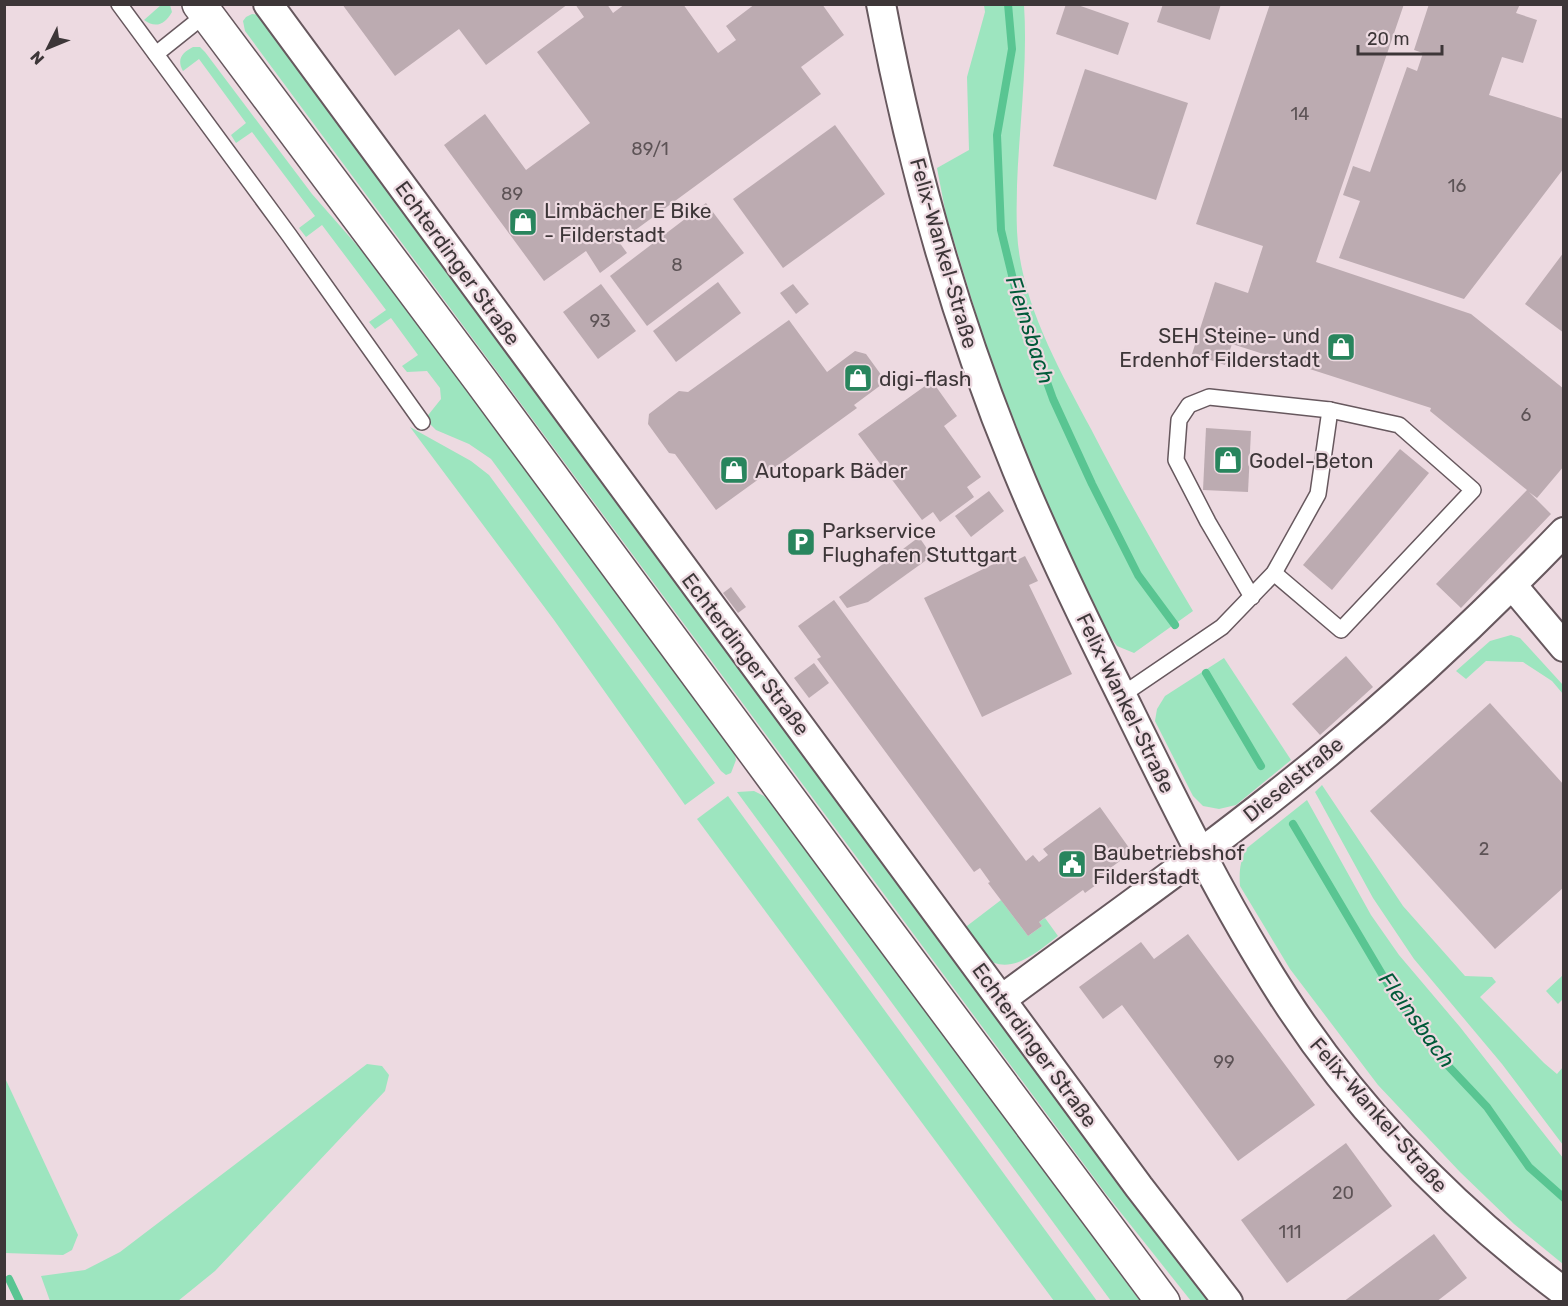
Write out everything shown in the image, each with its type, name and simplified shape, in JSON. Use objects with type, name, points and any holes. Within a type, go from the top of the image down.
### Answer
[{"type":"main road","points":[[208,8],[867,905],[1163,1300]]},
{"type":"street","name":"Echterdinger Straße","points":[[268,4],[1139,1187],[1228,1302]]},
{"type":"street","name":"Felix-Wankel-Straße","points":[[881,4],[891,57],[927,202],[967,336],[1015,466],[1041,527],[1200,852],[1241,927],[1284,998],[1324,1055],[1434,1183],[1512,1253],[1563,1292]]},
{"type":"street","name":"Dieselstraße","points":[[1002,999],[1318,761],[1408,683],[1512,585],[1563,532]]},
{"type":"street","points":[[1512,585],[1563,647]]},
{"type":"lane","points":[[119,4],[290,235],[422,422]]},
{"type":"lane","points":[[156,54],[208,8]]},
{"type":"lane","points":[[1252,597],[1208,522],[1176,460],[1179,420],[1189,405],[1209,397],[1330,410],[1399,425],[1473,490],[1341,630],[1274,573]]},
{"type":"lane","points":[[1122,695],[1216,632],[1274,573],[1318,494],[1330,410]]},
{"type":"green space","points":[[161,5],[170,5],[172,12],[166,20],[156,25],[144,20]]},
{"type":"green space","points":[[984,5],[1024,5],[1025,61],[1017,231],[1025,283],[1033,309],[1054,358],[1115,475],[1193,611],[1134,653],[1117,646],[1111,638],[1049,511],[988,353],[946,215],[937,168],[969,150],[967,77],[985,12]]},
{"type":"green space","points":[[252,14],[262,15],[1213,1301],[1191,1301],[1106,1194],[245,31],[243,21]]},
{"type":"green space","points":[[193,47],[200,47],[205,52],[312,194],[376,267],[734,750],[736,760],[731,773],[726,775],[721,771],[491,459],[469,444],[436,430],[425,419],[441,399],[440,388],[427,371],[407,372],[402,366],[418,355],[391,318],[375,329],[369,322],[386,310],[322,225],[306,237],[299,228],[315,216],[252,132],[236,143],[231,135],[246,123],[199,59],[183,71],[180,59],[186,51]]},
{"type":"green space","points":[[410,427],[471,461],[489,475],[715,783],[685,805],[554,620]]},
{"type":"green space","points":[[1511,635],[1520,638],[1563,685],[1563,694],[1552,681],[1523,662],[1486,661],[1466,679],[1456,671],[1490,641]]},
{"type":"green space","points":[[1224,658],[1291,760],[1236,805],[1219,809],[1203,806],[1193,796],[1155,721],[1157,709],[1165,696]]},
{"type":"green space","points":[[1322,785],[1403,906],[1465,976],[1492,977],[1496,982],[1480,997],[1557,1074],[1563,1067],[1563,1145],[1502,1064],[1414,959],[1373,898],[1315,792]]},
{"type":"green space","points":[[754,791],[764,796],[773,805],[1140,1301],[1111,1301],[737,792]]},
{"type":"green space","points":[[728,796],[1097,1301],[1054,1301],[697,819]]},
{"type":"green space","points":[[1307,800],[1371,915],[1399,955],[1460,1027],[1563,1158],[1563,1264],[1514,1224],[1460,1172],[1378,1085],[1290,969],[1240,886],[1240,866],[1247,848]]},
{"type":"green space","points":[[1001,900],[1028,936],[1042,926],[1039,922],[1045,918],[1058,936],[1042,949],[1013,964],[1003,965],[983,956],[963,929]]},
{"type":"green space","points":[[1563,975],[1563,999],[1558,1004],[1546,991]]},
{"type":"green space","points":[[367,1064],[382,1066],[389,1075],[385,1091],[215,1271],[178,1301],[50,1301],[41,1276],[85,1270],[120,1252]]},
{"type":"green space","points":[[5,1078],[78,1235],[72,1250],[63,1255],[5,1253]]},
{"type":"building","points":[[342,4],[568,4],[486,65],[459,29],[395,76]]},
{"type":"building","points":[[575,4],[607,4],[613,13],[625,4],[683,4],[718,53],[736,40],[726,26],[755,4],[822,4],[844,35],[801,67],[821,94],[619,242],[627,253],[600,273],[586,251],[544,281],[444,145],[485,114],[526,170],[590,123],[537,52],[584,17]]},
{"type":"building","points":[[1066,4],[1075,4],[1129,23],[1118,55],[1056,34]]},
{"type":"building","points":[[1163,4],[1221,4],[1210,40],[1157,22]]},
{"type":"building","points":[[1270,4],[1404,4],[1316,262],[1471,314],[1564,389],[1564,466],[1537,498],[1529,492],[1551,514],[1461,608],[1436,584],[1527,490],[1430,411],[1431,408],[1232,344],[1225,365],[1192,354],[1215,282],[1248,293],[1263,246],[1196,224]]},
{"type":"building","points":[[1429,4],[1520,4],[1516,13],[1537,20],[1523,63],[1502,57],[1489,95],[1564,119],[1564,168],[1464,299],[1339,258],[1360,201],[1343,195],[1353,166],[1370,172],[1407,67],[1417,71],[1423,53],[1414,50]]},
{"type":"building","points":[[1085,69],[1188,103],[1156,200],[1053,166]]},
{"type":"building","points":[[835,125],[885,194],[783,268],[733,199]]},
{"type":"building","points":[[706,203],[744,253],[647,326],[610,276]]},
{"type":"building","points":[[1564,252],[1564,333],[1525,304]]},
{"type":"building","points":[[718,282],[741,313],[676,362],[653,331]]},
{"type":"building","points":[[601,284],[636,331],[598,359],[563,312]]},
{"type":"building","points":[[793,284],[809,304],[796,314],[780,293]]},
{"type":"building","points":[[789,320],[827,372],[855,351],[866,354],[882,376],[881,385],[854,405],[857,408],[716,510],[675,454],[669,453],[648,424],[649,414],[679,391],[688,392]]},
{"type":"building","points":[[932,381],[957,416],[944,426],[981,477],[967,487],[974,497],[940,522],[933,512],[922,520],[858,434]]},
{"type":"building","points":[[1206,428],[1251,431],[1248,492],[1203,490]]},
{"type":"building","points":[[1400,449],[1429,473],[1332,590],[1303,565]]},
{"type":"building","points":[[989,491],[1004,511],[971,537],[955,516]]},
{"type":"building","points":[[919,537],[932,556],[868,602],[847,608],[839,597]]},
{"type":"building","points":[[1014,554],[1017,560],[1025,556],[1038,581],[1029,585],[1072,674],[982,717],[924,598]]},
{"type":"building","points":[[731,587],[746,607],[738,613],[723,593]]},
{"type":"building","points":[[834,600],[1026,861],[1033,855],[1039,862],[1048,855],[1043,849],[1100,807],[1132,852],[1097,878],[1100,882],[1085,893],[1083,890],[1039,922],[1042,926],[1028,936],[988,883],[990,882],[980,868],[974,872],[817,659],[821,657],[798,626]]},
{"type":"building","points":[[1346,656],[1373,687],[1320,735],[1292,704]]},
{"type":"building","points":[[814,663],[829,683],[809,698],[794,678]]},
{"type":"building","points":[[1490,703],[1564,785],[1564,887],[1495,949],[1370,811]]},
{"type":"building","points":[[1188,934],[1315,1105],[1238,1161],[1122,1005],[1103,1019],[1079,987],[1141,942],[1154,959]]},
{"type":"building","points":[[1346,1143],[1392,1206],[1287,1283],[1241,1220]]},
{"type":"building","points":[[1434,1234],[1467,1278],[1436,1302],[1343,1302]]},
{"type":"waterway","name":"Fleinsbach","points":[[1008,4],[1012,49],[997,135],[1001,230],[1019,304],[1053,399],[1092,484],[1138,575],[1175,625]]},
{"type":"waterway","name":"Fleinsbach","points":[[1206,673],[1261,766]]},
{"type":"waterway","name":"Fleinsbach","points":[[1293,824],[1392,991],[1436,1053],[1487,1107],[1529,1167],[1564,1198]]},
{"type":"waterway","points":[[9,1279],[20,1302]]},
{"type":"place","name":"Limbächer E Bike - Filderstadt","points":[[523,222]]},
{"type":"place","name":"SEH Steine- und Erdenhof Filderstadt","points":[[1341,347]]},
{"type":"place","name":"digi-flash","points":[[858,378]]},
{"type":"place","name":"Godel-Beton","points":[[1228,460]]},
{"type":"place","name":"Autopark Bäder","points":[[734,470]]},
{"type":"place","name":"Parkservice Flughafen Stuttgart","points":[[801,542]]},
{"type":"place","name":"Baubetriebshof Filderstadt","points":[[1072,864]]}]
